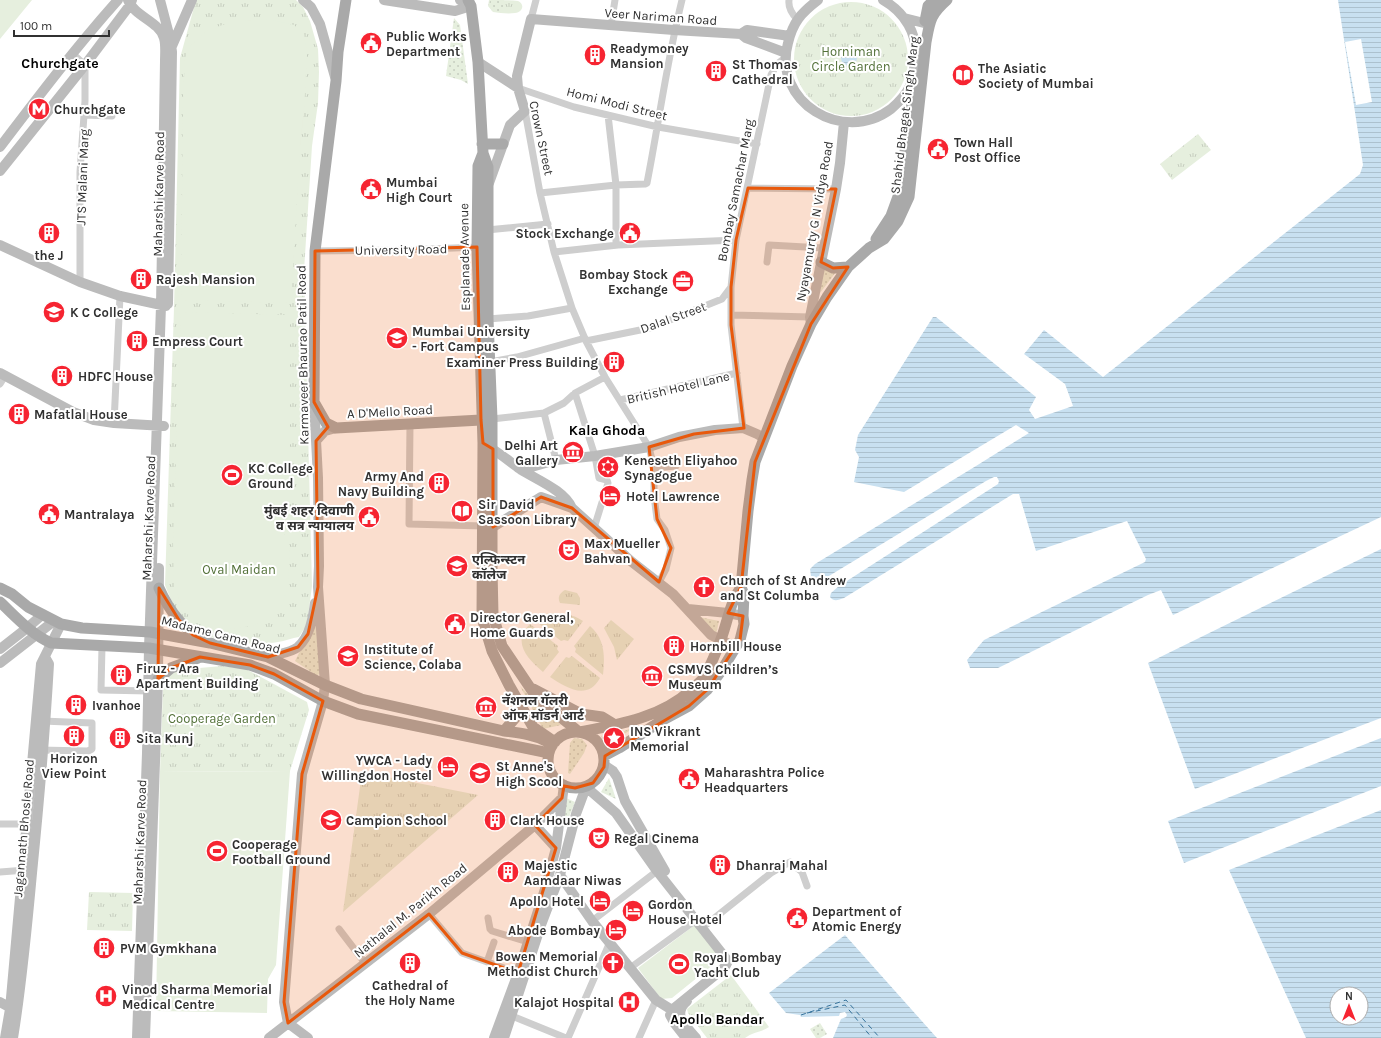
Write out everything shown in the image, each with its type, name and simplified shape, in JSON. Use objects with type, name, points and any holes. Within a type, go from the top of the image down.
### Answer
[{"type":"main road","name":"Karmaveer Bhaurao Patil Road","points":[[314,402],[315,251],[336,80],[338,52],[346,0]]},
{"type":"main road","name":"Shahid Bhagat Singh Marg","points":[[929,10],[936,10],[947,0]]},
{"type":"main road","points":[[471,2],[478,62],[483,149],[488,167],[488,187],[482,213],[487,230],[482,247],[488,319],[492,415],[486,436],[488,526],[493,615],[502,646],[537,698],[579,732],[596,740],[602,748],[604,760],[600,776],[586,787],[574,788],[564,785],[552,775],[548,758],[552,746],[566,734],[579,732]]},
{"type":"main road","name":"Shahid Bhagat Singh Marg","points":[[579,732],[615,725],[650,715],[679,701],[702,680],[721,641],[728,613],[741,587],[755,462],[810,321],[848,267],[869,248],[895,219],[909,197],[929,10]]},
{"type":"main road","name":"Shahid Bhagat Singh Marg","points":[[895,219],[911,101],[929,10]]},
{"type":"main road","points":[[483,149],[503,144]]},
{"type":"main road","name":"Esplanade Avenue","points":[[483,149],[478,166],[482,213],[481,420],[486,436]]},
{"type":"main road","points":[[821,262],[833,268],[848,267]]},
{"type":"main road","name":"A D'Mello Road","points":[[314,402],[326,423],[336,428],[481,420]]},
{"type":"main road","points":[[481,420],[492,415]]},
{"type":"main road","points":[[486,436],[493,449],[482,618],[492,651],[509,685],[533,727],[552,746]]},
{"type":"main road","points":[[604,760],[619,748],[689,706],[707,690],[732,655],[740,640],[744,624],[744,595],[741,587]]},
{"type":"main road","name":"Madame Cama Road","points":[[0,588],[42,615],[58,623],[82,628],[154,632],[210,643],[268,657],[325,685],[361,699],[504,731],[525,733],[538,737],[552,746]]},
{"type":"main road","points":[[159,588],[164,599],[179,620],[194,635],[210,643]]},
{"type":"main road","name":"Madame Cama Road","points":[[0,602],[27,628],[51,643],[153,649],[250,665],[274,674],[323,701],[358,714],[552,746]]},
{"type":"main road","points":[[158,679],[171,668],[200,657]]},
{"type":"main road","points":[[531,688],[581,714],[602,717],[615,725]]},
{"type":"main road","points":[[504,731],[516,717],[521,705]]},
{"type":"main road","points":[[650,715],[655,726]]},
{"type":"street","points":[[0,147],[53,76],[118,0]]},
{"type":"street","name":"Maharshi Karve Road","points":[[137,1038],[149,691],[154,632],[173,80],[172,46],[160,0]]},
{"type":"street","points":[[172,46],[192,0]]},
{"type":"street","points":[[303,0],[311,7],[320,24],[336,80]]},
{"type":"street","points":[[384,0],[455,11],[471,2]]},
{"type":"street","points":[[460,0],[471,2]]},
{"type":"street","points":[[531,19],[536,0]]},
{"type":"street","points":[[611,25],[615,0]]},
{"type":"street","points":[[540,193],[647,183],[658,127],[663,86],[674,30],[682,0]]},
{"type":"street","points":[[789,0],[788,5],[790,10],[797,19]]},
{"type":"street","points":[[818,0],[807,8],[797,19],[791,29],[785,55],[787,73],[793,88],[802,101],[814,112],[828,119],[844,119],[864,122],[883,115],[899,102],[910,86],[917,50],[912,33],[904,18],[892,5],[882,0]]},
{"type":"street","points":[[0,171],[85,65],[130,2]]},
{"type":"street","name":"Maharshi Karve Road","points":[[130,2],[136,12],[157,27],[164,39],[165,306]]},
{"type":"street","points":[[904,18],[929,10]]},
{"type":"street","name":"Veer Nariman Road","points":[[531,19],[741,34],[746,38],[785,55]]},
{"type":"street","name":"Crown Street","points":[[531,19],[518,69],[518,88],[525,111],[540,193],[554,252],[572,308],[585,339],[605,377],[649,448],[654,468],[654,496],[658,519],[665,530],[671,548],[666,569],[659,582]]},
{"type":"street","points":[[741,34],[747,30],[790,36]]},
{"type":"street","points":[[72,53],[85,65]]},
{"type":"street","name":"Bombay Samachar Marg","points":[[743,428],[731,315],[731,287],[736,240],[772,75],[777,64],[785,55]]},
{"type":"street","name":"Homi Modi Street","points":[[478,62],[518,88],[574,107],[658,127],[757,144]]},
{"type":"street","name":"JTS Malani Marg","points":[[80,282],[80,172],[84,115],[85,65]]},
{"type":"street","points":[[899,102],[905,104],[920,93]]},
{"type":"street","points":[[488,187],[510,125],[525,111]]},
{"type":"street","points":[[26,112],[38,123]]},
{"type":"street","points":[[84,115],[112,116]]},
{"type":"street","points":[[608,115],[616,185],[616,245]]},
{"type":"street","name":"Nyayamurty G N Vidya Road","points":[[810,321],[823,248],[836,189],[844,119]]},
{"type":"street","points":[[748,188],[836,189]]},
{"type":"street","points":[[487,230],[548,224]]},
{"type":"street","points":[[554,252],[616,245],[736,240]]},
{"type":"street","points":[[0,245],[80,282],[120,296],[165,306]]},
{"type":"street","points":[[767,262],[769,245],[823,248]]},
{"type":"street","name":"University Road","points":[[315,251],[482,247]]},
{"type":"street","name":"Dalal Street","points":[[490,362],[531,354],[585,339],[650,328],[722,299],[731,287]]},
{"type":"street","points":[[114,423],[120,296]]},
{"type":"street","points":[[488,319],[528,316],[572,308]]},
{"type":"street","points":[[731,315],[810,321]]},
{"type":"street","name":"British Hotel Lane","points":[[620,400],[737,373]]},
{"type":"street","points":[[2,377],[73,412],[94,420],[114,423],[161,426]]},
{"type":"street","points":[[492,415],[544,413],[605,377]]},
{"type":"street","points":[[574,394],[595,456],[599,478],[607,480],[608,483],[595,530]]},
{"type":"street","name":"Karmaveer Bhaurao Patil Road","points":[[288,1023],[284,1002],[302,774],[323,701],[325,685],[318,587],[319,559],[314,402]]},
{"type":"street","points":[[544,413],[556,460]]},
{"type":"street","points":[[410,424],[409,524],[488,526],[541,497],[550,486]]},
{"type":"street","name":"Maharshi Karve Road","points":[[154,632],[159,588],[161,426]]},
{"type":"street","points":[[316,441],[325,430],[336,428]]},
{"type":"street","points":[[522,470],[556,460],[649,448],[694,434],[715,430],[743,428],[764,438]]},
{"type":"street","points":[[493,449],[522,470],[550,486],[569,501],[572,508],[595,530],[632,562],[659,582],[688,609],[691,615],[711,636],[735,647]]},
{"type":"street","points":[[654,468],[676,466]]},
{"type":"street","points":[[541,497],[572,508]]},
{"type":"street","points":[[268,657],[298,647],[308,634],[318,587]]},
{"type":"street","points":[[688,609],[743,616]]},
{"type":"street","points":[[0,649],[42,615]]},
{"type":"street","points":[[0,663],[36,635],[58,623]]},
{"type":"street","name":"Jagannath Bhosle Road","points":[[13,1038],[14,1010],[32,824],[40,721],[49,664],[45,657],[58,623]]},
{"type":"street","points":[[102,646],[102,690],[149,691]]},
{"type":"street","name":"Maharshi Karve Road","points":[[145,1038],[158,679],[153,649]]},
{"type":"street","points":[[38,750],[88,751],[92,749],[93,741],[92,723],[40,721]]},
{"type":"street","points":[[604,760],[617,777],[625,800],[662,868],[731,953],[731,961],[670,1015],[686,1038]]},
{"type":"street","points":[[494,1038],[518,973],[545,889],[556,848],[564,785]]},
{"type":"street","points":[[504,1038],[541,925],[560,875],[576,814],[586,787],[616,813],[657,871],[731,961]]},
{"type":"street","name":"Nathalal M. Parikh Road","points":[[268,1038],[429,914],[535,824],[562,798]]},
{"type":"street","points":[[0,824],[32,824]]},
{"type":"street","points":[[535,824],[556,848]]},
{"type":"street","points":[[707,924],[771,873],[790,862],[802,872],[807,886]]},
{"type":"street","points":[[0,872],[27,870]]},
{"type":"street","points":[[592,921],[657,871]]},
{"type":"street","points":[[560,875],[592,921],[656,1000],[676,1011],[696,1038]]},
{"type":"street","points":[[429,914],[462,953],[518,973]]},
{"type":"street","points":[[488,918],[490,929],[492,931],[528,942]]},
{"type":"street","points":[[630,968],[696,920]]},
{"type":"street","points":[[339,929],[365,963]]},
{"type":"street","points":[[487,962],[494,942]]},
{"type":"street","points":[[512,1016],[567,1038],[610,942]]},
{"type":"street","points":[[639,1038],[656,1000]]},
{"type":"street","points":[[0,1002],[14,1010],[5,1038]]},
{"type":"street","points":[[288,1023],[308,1038]]},
{"type":"highlighted area","points":[[748,188],[836,189],[821,262],[833,268],[848,267],[811,324],[755,462],[741,587],[728,613],[743,616],[740,640],[707,690],[689,706],[605,756],[604,767],[593,783],[575,788],[564,786],[562,798],[535,825],[556,848],[518,973],[462,953],[429,914],[288,1023],[284,1002],[302,774],[323,701],[274,674],[250,665],[200,657],[171,668],[158,679],[159,588],[179,620],[193,635],[210,643],[268,657],[298,647],[308,634],[318,587],[316,441],[328,427],[314,402],[315,251],[477,247],[481,420],[483,443],[493,449],[493,527],[541,497],[572,508],[659,582],[671,548],[657,519],[649,447],[694,434],[744,428],[731,325],[731,287],[736,240]]},
{"type":"green space","points":[[0,0],[32,0],[0,39]]},
{"type":"green space","name":"Oval Maidan","points":[[196,0],[296,0],[303,7],[310,21],[318,49],[318,103],[312,146],[304,271],[312,586],[307,624],[299,637],[278,642],[256,644],[243,643],[216,639],[204,635],[193,629],[185,622],[174,605],[165,585],[180,58]]},
{"type":"green space","points":[[489,0],[518,1],[522,4],[522,8],[520,11],[515,13],[493,12],[488,6]]},
{"type":"green space","points":[[490,0],[504,0],[504,8],[499,12],[492,11],[489,6]]},
{"type":"green space","name":"Horniman Circle Garden","points":[[851,2],[873,6],[892,18],[904,37],[908,59],[904,81],[892,100],[873,112],[851,116],[829,112],[810,100],[798,81],[794,59],[798,37],[810,18],[829,6]]},
{"type":"green space","points":[[454,18],[460,25],[468,84],[461,80],[446,76]]},
{"type":"green space","points":[[268,19],[294,25],[304,34],[307,54],[291,303],[181,300],[183,100],[185,58],[191,45],[208,30],[234,21]]},
{"type":"green space","points":[[1198,134],[1211,150],[1172,180],[1160,164]]},
{"type":"green space","points":[[824,267],[836,272],[820,293]]},
{"type":"green space","points":[[181,312],[290,315],[290,500],[282,528],[290,547],[288,586],[282,605],[270,618],[252,626],[223,630],[200,624],[185,612],[174,588],[173,541]]},
{"type":"green space","points":[[565,590],[577,593],[580,598],[580,605],[560,603],[560,595]]},
{"type":"green space","points":[[549,613],[567,614],[583,621],[568,641],[561,641],[533,619]]},
{"type":"green space","points":[[699,617],[719,621],[716,635]]},
{"type":"green space","points":[[611,620],[634,639],[617,660],[614,647],[604,628]]},
{"type":"green space","points":[[315,621],[320,673],[317,676],[295,661]]},
{"type":"green space","points":[[530,624],[558,646],[557,649],[559,652],[543,672],[527,656],[522,644],[524,631]]},
{"type":"green space","points":[[590,626],[599,636],[603,648],[603,675],[575,652],[576,649],[574,646]]},
{"type":"green space","points":[[572,656],[600,678],[595,685],[589,689],[583,691],[576,690],[563,685],[550,677],[566,657],[569,658]]},
{"type":"green space","name":"Cooperage Garden","points":[[222,666],[246,669],[307,702],[309,710],[290,771],[160,772],[163,688],[166,677],[177,670]]},
{"type":"green space","points":[[520,686],[531,697],[561,725],[543,729]]},
{"type":"green space","points":[[634,727],[607,748],[601,736],[622,732]]},
{"type":"green space","points":[[574,738],[582,739],[587,745],[584,753],[570,774],[568,773],[570,743]]},
{"type":"green space","points":[[290,771],[276,965],[268,979],[267,1013],[156,1011],[160,772]]},
{"type":"green space","points":[[362,772],[478,795],[343,912]]},
{"type":"green space","points":[[609,778],[616,799],[601,792]]},
{"type":"green space","points":[[566,798],[575,802],[565,827],[563,827]]},
{"type":"green space","points":[[89,892],[133,893],[132,931],[87,930]]},
{"type":"green space","name":"Royal Bombay Yacht Club","points":[[696,924],[720,954],[719,960],[672,998],[661,999],[638,968]]},
{"type":"green space","points":[[731,975],[769,1027],[745,1038],[707,1038],[688,1013],[687,1009]]},
{"type":"green space","points":[[820,1023],[827,1034],[820,1038],[816,1038],[810,1029]]},
{"type":"water","points":[[1338,0],[1381,0],[1381,517],[1173,615],[1161,590],[998,668],[970,668],[967,660],[984,640],[1145,562],[1146,559],[1127,521],[1036,551],[1019,494],[1013,494],[844,598],[833,600],[830,597],[831,593],[839,586],[998,484],[999,481],[997,477],[986,481],[824,579],[817,580],[811,576],[810,569],[815,564],[1029,433],[1016,425],[904,492],[854,482],[859,457],[855,450],[858,435],[933,317],[936,317],[1036,397],[1029,410],[1035,419],[1073,406],[1065,384],[1024,354],[1044,330],[1103,377],[1360,174],[1363,165]]},
{"type":"water","points":[[849,50],[855,52],[857,58],[855,64],[849,66],[843,64],[841,58],[843,52]]},
{"type":"water","points":[[1381,549],[1381,718],[1195,789],[1148,663]]},
{"type":"water","points":[[1381,738],[1381,786],[1184,863],[1168,821]]},
{"type":"water","points":[[1381,810],[1381,1038],[1306,1038],[1229,870]]},
{"type":"water","points":[[845,935],[937,1038],[833,1038],[841,1019],[847,1015],[845,1012],[840,1013],[839,1016],[801,1017],[800,1015],[786,1013],[769,993]]},
{"type":"pier","points":[[1361,39],[1372,102],[1356,105],[1345,42]]},
{"type":"ferry route","points":[[801,1015],[846,1000],[880,1038]]},
{"type":"ferry route","points":[[807,1013],[845,1005],[872,1038]]},
{"type":"place","name":"Public Works Department","points":[[371,43]]},
{"type":"place","name":"Readymoney Mansion","points":[[595,55]]},
{"type":"place","name":"St Thomas Cathedral","points":[[716,71]]},
{"type":"place","name":"The Asiatic Society of Mumbai","points":[[963,75]]},
{"type":"place","name":"Churchgate","points":[[39,109]]},
{"type":"place","name":"Town Hall Post Office","points":[[938,149]]},
{"type":"place","name":"Mumbai High Court","points":[[371,189]]},
{"type":"place","name":"the J","points":[[49,233]]},
{"type":"place","name":"Stock Exchange","points":[[630,233]]},
{"type":"place","name":"Rajesh Mansion","points":[[141,279]]},
{"type":"place","name":"Bombay Stock Exchange","points":[[683,281]]},
{"type":"place","name":"K C College","points":[[54,312]]},
{"type":"place","name":"Mumbai University - Fort Campus","points":[[397,338]]},
{"type":"place","name":"Empress Court","points":[[137,341]]},
{"type":"place","name":"Examiner Press Building","points":[[614,362]]},
{"type":"place","name":"HDFC House","points":[[62,376]]},
{"type":"place","name":"Mafatlal House","points":[[19,414]]},
{"type":"place","name":"Delhi Art Gallery","points":[[573,452]]},
{"type":"place","name":"Keneseth Eliyahoo Synagogue","points":[[608,467]]},
{"type":"place","name":"KC College Ground","points":[[232,475]]},
{"type":"place","name":"Army And Navy Building","points":[[439,483]]},
{"type":"place","name":"Hotel Lawrence","points":[[610,496]]},
{"type":"place","name":"Sir David Sassoon Library","points":[[462,511]]},
{"type":"place","name":"Mantralaya","points":[[49,514]]},
{"type":"place","name":"मुंबई शहर दिवाणी व सत्र न्यायालय","points":[[369,517]]},
{"type":"place","name":"Max Mueller Bahvan","points":[[569,550]]},
{"type":"place","name":"एल्फिन्स्टन कॉलेज","points":[[457,566]]},
{"type":"place","name":"Church of St Andrew and St Columba","points":[[704,587]]},
{"type":"place","name":"Director General, Home Guards","points":[[455,624]]},
{"type":"place","name":"Hornbill House","points":[[674,646]]},
{"type":"place","name":"Institute of Science, Colaba","points":[[348,656]]},
{"type":"place","name":"Firuz - Ara Apartment Building","points":[[121,675]]},
{"type":"place","name":"CSMVS Children’s Museum","points":[[652,676]]},
{"type":"place","name":"Ivanhoe","points":[[76,705]]},
{"type":"place","name":"नॅशनल गॅलरी ऑफ मॉडर्न आर्ट","points":[[486,707]]},
{"type":"place","name":"Horizon View Point","points":[[74,736]]},
{"type":"place","name":"Sita Kunj","points":[[120,738]]},
{"type":"place","name":"INS Vikrant Memorial","points":[[614,738]]},
{"type":"place","name":"YWCA - Lady Willingdon Hostel","points":[[448,767]]},
{"type":"place","name":"St Anne's High Scool","points":[[480,773]]},
{"type":"place","name":"Maharashtra Police Headquarters","points":[[689,779]]},
{"type":"place","name":"Campion School","points":[[331,820]]},
{"type":"place","name":"Clark House","points":[[495,820]]},
{"type":"place","name":"Regal Cinema","points":[[599,838]]},
{"type":"place","name":"Cooperage Football Ground","points":[[217,851]]},
{"type":"place","name":"Dhanraj Mahal","points":[[720,865]]},
{"type":"place","name":"Majestic Aamdaar Niwas","points":[[508,872]]},
{"type":"place","name":"Apollo Hotel","points":[[600,901]]},
{"type":"place","name":"Gordon House Hotel","points":[[633,911]]},
{"type":"place","name":"Department of Atomic Energy","points":[[797,918]]},
{"type":"place","name":"Abode Bombay","points":[[616,930]]},
{"type":"place","name":"PVM Gymkhana","points":[[104,948]]},
{"type":"place","name":"Cathedral of the Holy Name","points":[[410,963]]},
{"type":"place","name":"Bowen Memorial Methodist Church","points":[[613,963]]},
{"type":"place","name":"Royal Bombay Yacht Club","points":[[679,964]]},
{"type":"place","name":"Vinod Sharma Memorial Medical Centre","points":[[106,996]]},
{"type":"place","name":"Kalajot Hospital","points":[[629,1002]]},
{"type":"district","name":"Churchgate","points":[[60,63]]},
{"type":"district","name":"Kala Ghoda","points":[[607,430]]},
{"type":"district","name":"Apollo Bandar","points":[[717,1019]]}]
